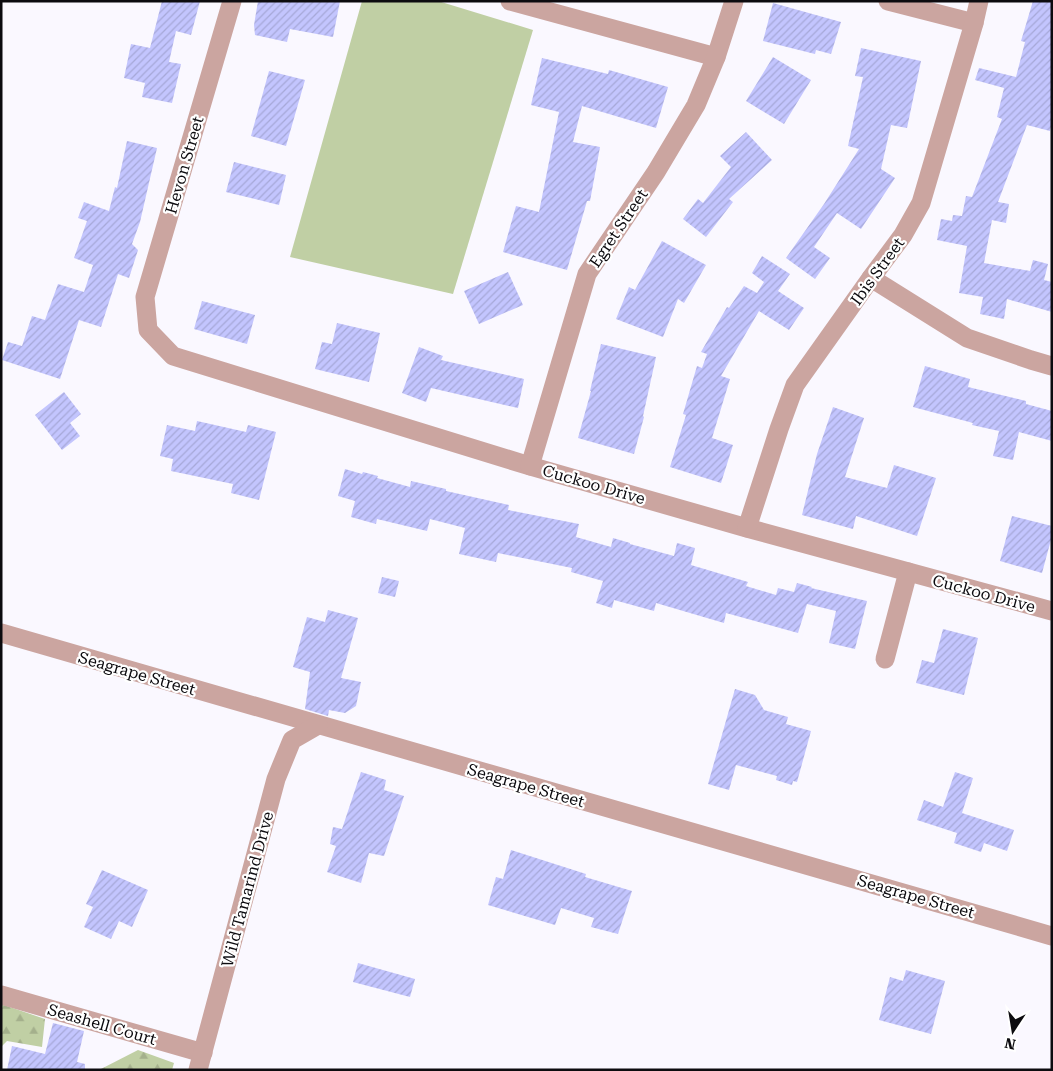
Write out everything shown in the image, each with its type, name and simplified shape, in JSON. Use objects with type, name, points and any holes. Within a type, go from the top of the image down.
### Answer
[{"type":"street","name":"Hevon Street","points":[[148,330],[145,297],[232,1]]},
{"type":"street","points":[[510,1],[716,57]]},
{"type":"street","name":"Egret Street","points":[[530,466],[587,274],[656,172],[696,106],[716,57],[734,1]]},
{"type":"street","points":[[888,1],[974,23]]},
{"type":"street","name":"Ibis Street","points":[[747,528],[795,385],[903,235],[921,203],[979,1]]},
{"type":"street","points":[[871,278],[967,338],[1052,366]]},
{"type":"street","name":"Cuckoo Drive","points":[[148,330],[173,356],[530,466],[747,528],[1052,611]]},
{"type":"street","points":[[885,659],[908,572]]},
{"type":"street","name":"Seagrape Street","points":[[1,633],[1052,936]]},
{"type":"street","name":"Wild Tamarind Drive","points":[[201,1062],[276,779],[292,740],[318,725]]},
{"type":"street","name":"Seashell Court","points":[[1,995],[201,1062]]},
{"type":"green space","points":[[362,1],[438,1],[533,30],[453,294],[290,257]]},
{"type":"green space","points":[[1,1004],[45,1019],[42,1047],[7,1041],[1,1047]]},
{"type":"green space","points":[[138,1050],[174,1063],[172,1070],[99,1070]]},
{"type":"building","points":[[162,1],[200,1],[191,35],[176,31],[169,62],[181,64],[172,103],[142,97],[145,83],[124,78],[131,44],[150,48]]},
{"type":"building","points":[[258,1],[340,1],[333,37],[290,29],[287,42],[255,35],[254,25]]},
{"type":"building","points":[[1033,1],[1052,1],[1052,122],[1050,131],[1027,125],[998,202],[1009,204],[1006,223],[992,220],[984,263],[1030,271],[1033,260],[1048,264],[1044,280],[1052,282],[1052,312],[1007,299],[1004,319],[980,314],[983,297],[959,293],[967,246],[937,240],[941,219],[952,221],[953,215],[962,216],[966,196],[972,197],[1002,119],[997,117],[1004,88],[975,80],[979,68],[1016,77],[1025,42],[1021,41]]},
{"type":"building","points":[[773,3],[841,22],[831,54],[816,50],[815,54],[763,41]]},
{"type":"building","points":[[861,48],[921,61],[907,128],[891,125],[881,169],[895,178],[861,229],[837,213],[814,247],[830,258],[815,279],[786,258],[824,204],[859,149],[848,146],[863,77],[855,76]]},
{"type":"building","points":[[773,57],[811,80],[784,124],[746,101]]},
{"type":"building","points":[[542,58],[608,74],[609,70],[668,87],[656,128],[582,106],[573,142],[600,147],[590,201],[587,201],[567,270],[503,252],[516,206],[539,212],[559,112],[531,105]]},
{"type":"building","points":[[269,71],[305,80],[286,146],[251,136]]},
{"type":"building","points":[[746,132],[772,160],[729,199],[733,202],[706,237],[683,219],[698,199],[703,203],[731,167],[720,156]]},
{"type":"building","points":[[127,141],[157,148],[140,222],[132,244],[138,250],[129,278],[118,274],[101,327],[79,320],[60,379],[2,360],[8,342],[22,346],[32,316],[45,320],[58,284],[84,292],[93,265],[74,258],[87,221],[78,218],[84,202],[109,211],[115,187],[117,188]]},
{"type":"building","points":[[234,162],[286,175],[279,205],[226,192]]},
{"type":"building","points":[[662,241],[706,265],[684,303],[678,299],[663,337],[616,319],[629,287],[635,290]]},
{"type":"building","points":[[762,256],[790,274],[778,291],[804,308],[789,330],[759,311],[721,376],[730,379],[712,438],[733,445],[721,483],[670,467],[686,415],[683,414],[697,366],[702,368],[707,354],[701,352],[727,307],[729,308],[744,286],[757,293],[764,282],[752,273]]},
{"type":"building","points":[[508,272],[523,305],[479,324],[464,291]]},
{"type":"building","points":[[202,301],[255,315],[247,344],[194,329]]},
{"type":"building","points":[[337,323],[380,333],[369,382],[315,369],[322,342],[332,344]]},
{"type":"building","points":[[601,344],[656,357],[644,417],[634,454],[578,438]]},
{"type":"building","points":[[419,347],[443,356],[441,360],[524,379],[518,408],[431,388],[426,402],[402,393]]},
{"type":"building","points":[[925,366],[970,379],[968,387],[1026,401],[1026,404],[1052,411],[1052,441],[1019,432],[1013,460],[993,456],[999,431],[913,407]]},
{"type":"building","points":[[64,392],[81,414],[70,423],[80,436],[62,450],[35,415]]},
{"type":"building","points":[[833,407],[864,418],[845,477],[887,488],[894,465],[936,478],[917,536],[856,516],[853,529],[802,515],[817,454]]},
{"type":"building","points":[[197,421],[246,432],[248,425],[276,432],[259,500],[231,493],[233,484],[171,471],[173,459],[160,456],[167,425],[195,431]]},
{"type":"building","points":[[345,469],[378,476],[377,478],[410,487],[411,481],[446,489],[446,491],[509,505],[508,510],[579,524],[576,537],[611,547],[613,538],[674,556],[677,543],[695,548],[691,565],[748,582],[746,586],[776,595],[778,588],[794,592],[797,583],[867,601],[855,649],[829,643],[836,611],[807,604],[798,633],[726,613],[724,623],[656,603],[654,611],[614,600],[612,608],[596,603],[603,581],[571,572],[572,568],[498,553],[496,562],[459,554],[465,528],[430,519],[427,531],[377,519],[376,524],[351,517],[355,501],[338,496]]},
{"type":"building","points":[[1012,516],[1052,526],[1052,536],[1042,573],[1000,561]]},
{"type":"building","points":[[382,577],[399,581],[395,597],[378,593]]},
{"type":"building","points":[[328,610],[358,618],[341,678],[361,682],[356,706],[345,713],[329,710],[328,716],[305,709],[310,672],[293,667],[307,617],[325,622]]},
{"type":"building","points":[[943,629],[978,638],[964,695],[916,683],[922,660],[934,663]]},
{"type":"building","points":[[735,689],[755,695],[764,710],[788,717],[786,724],[811,731],[797,782],[793,781],[792,785],[776,780],[777,776],[736,765],[729,790],[708,784]]},
{"type":"building","points":[[361,772],[386,780],[384,790],[404,796],[384,856],[369,853],[361,883],[327,872],[336,846],[330,844],[333,827],[342,829]]},
{"type":"building","points":[[955,772],[973,778],[962,813],[1014,830],[1007,851],[984,843],[981,852],[954,843],[957,833],[917,820],[924,800],[943,807]]},
{"type":"building","points":[[511,850],[586,874],[585,877],[632,891],[618,934],[591,927],[594,918],[561,908],[555,925],[488,905],[496,877],[503,879]]},
{"type":"building","points":[[102,870],[148,890],[132,927],[119,921],[111,939],[84,927],[93,907],[86,904]]},
{"type":"building","points":[[358,963],[415,979],[410,997],[353,982]]},
{"type":"building","points":[[906,970],[945,981],[931,1034],[879,1020],[890,977],[903,981]]},
{"type":"building","points":[[53,1023],[84,1031],[77,1062],[85,1064],[85,1070],[7,1070],[12,1046],[45,1054]]}]
